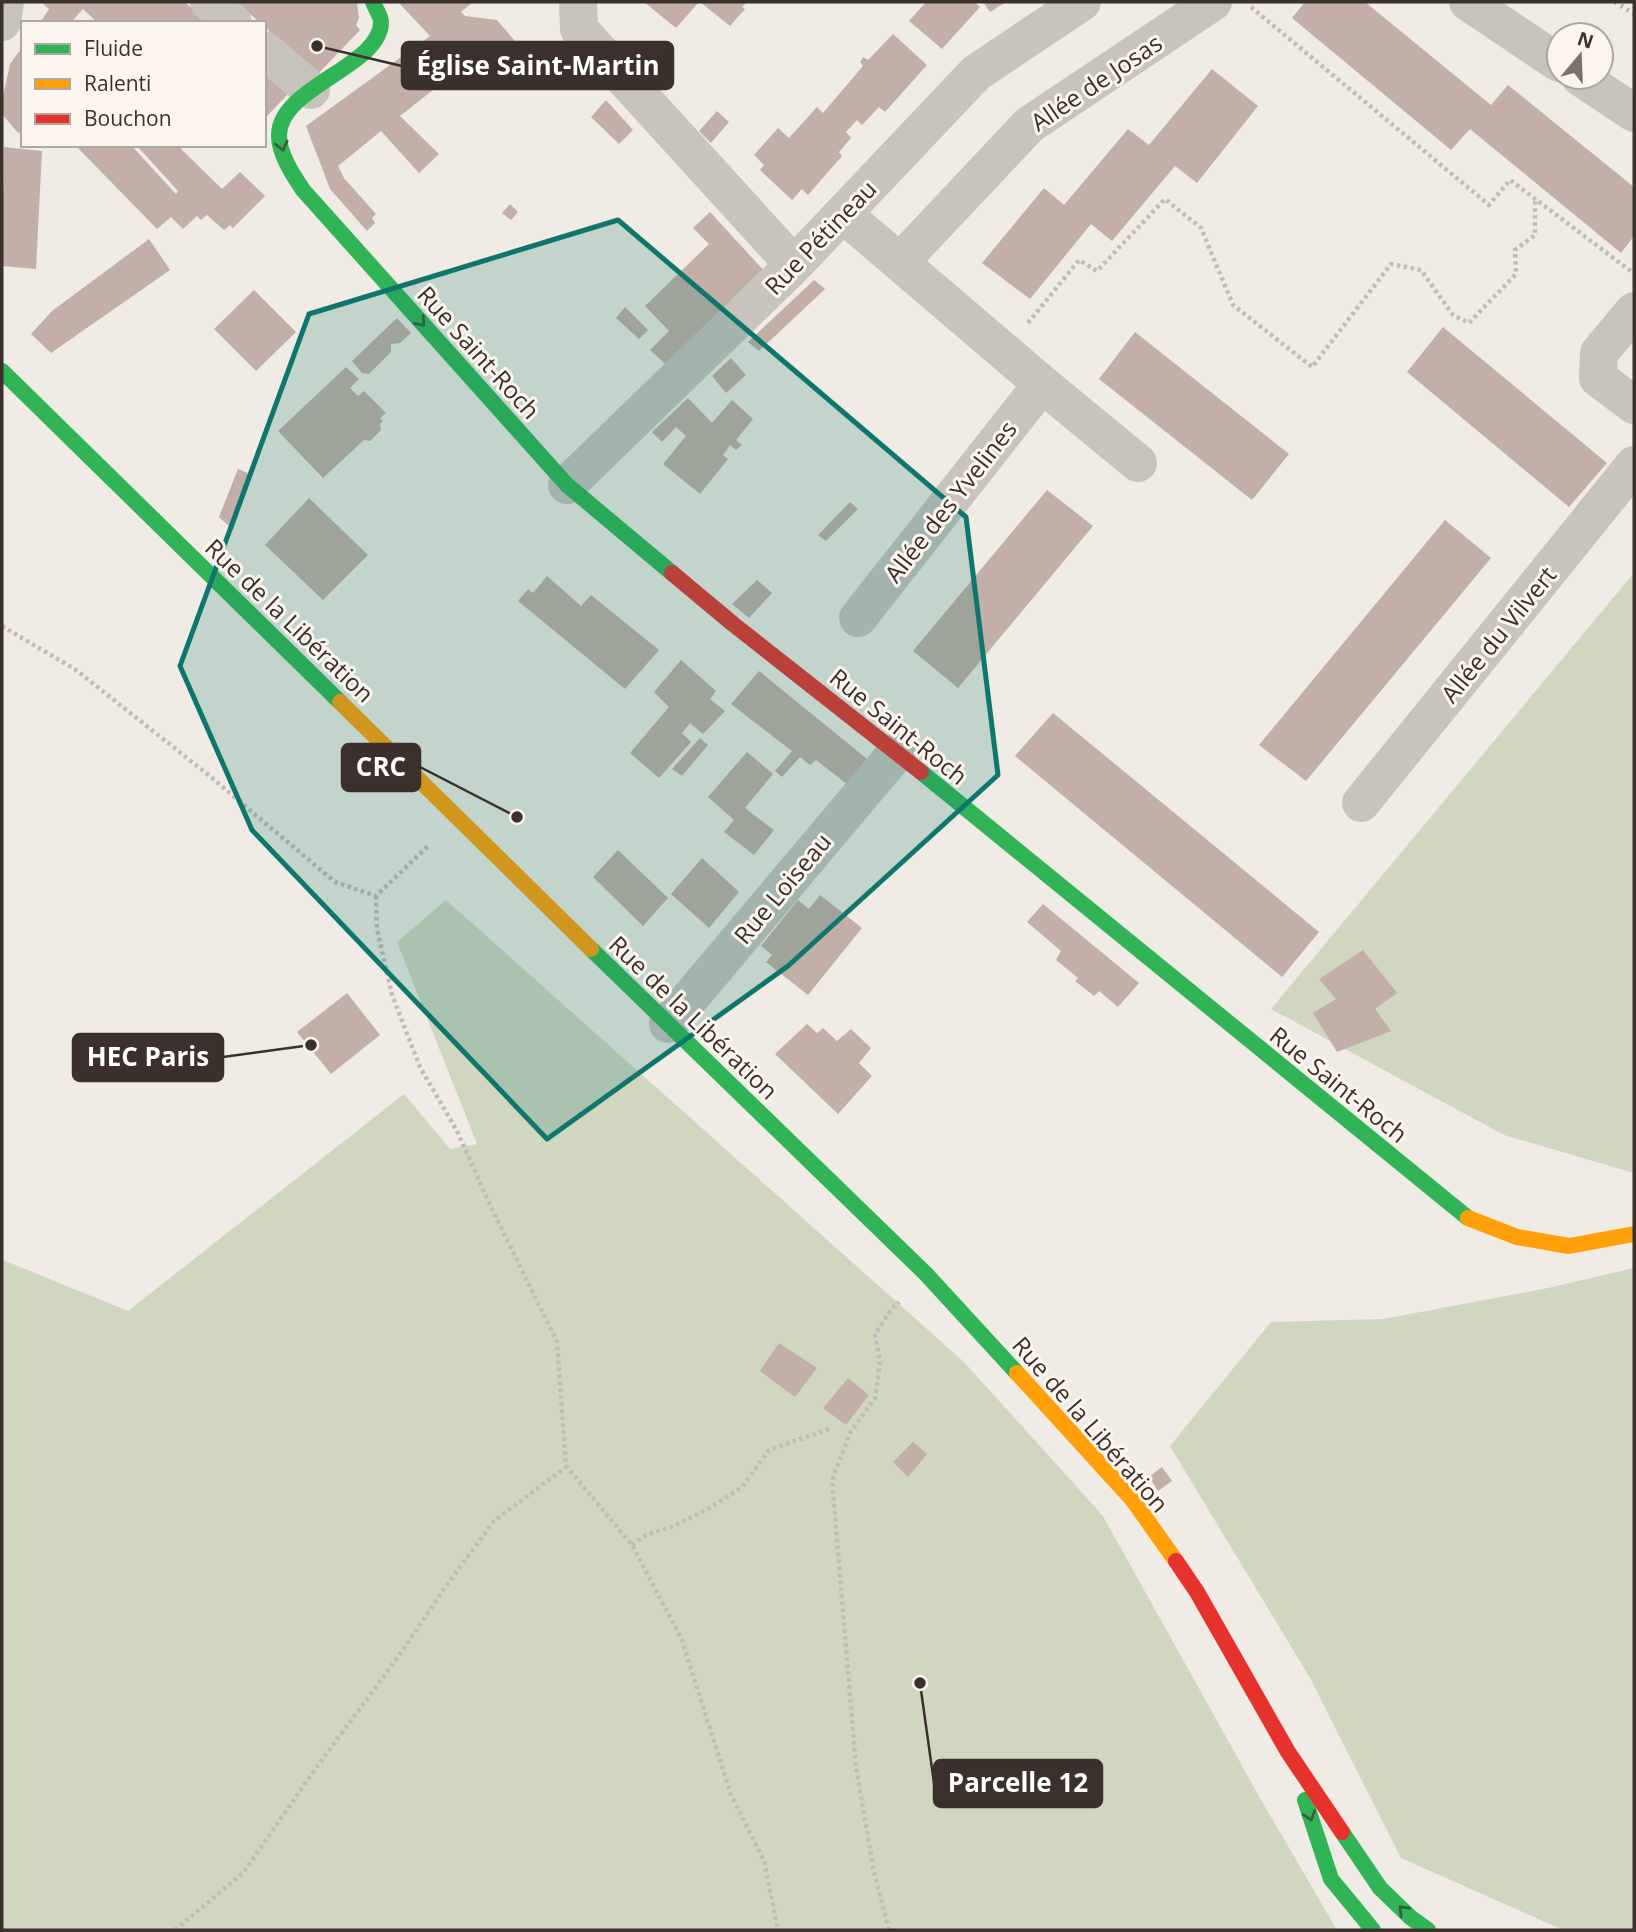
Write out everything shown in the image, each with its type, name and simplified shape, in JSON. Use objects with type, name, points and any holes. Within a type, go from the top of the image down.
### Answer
[{"type":"main road","name":"Rue Saint-Roch","points":[[373,2],[381,20],[377,37],[358,58],[286,111],[279,135],[287,165],[303,190],[567,485],[733,624],[897,752],[1464,1216],[1517,1237],[1569,1246],[1634,1234]]},
{"type":"main road","name":"Rue de la Libération","points":[[2,371],[926,1274],[1132,1499],[1197,1592],[1288,1752],[1380,1888],[1427,1930]]},
{"type":"main road","name":"Rue de la Libération","points":[[1288,1752],[1331,1879],[1373,1930]]},
{"type":"street","points":[[2,22],[5,2]]},
{"type":"street","points":[[209,2],[231,21]]},
{"type":"street","points":[[578,2],[579,29],[794,265]]},
{"type":"street","name":"Rue Pétineau","points":[[567,485],[794,265],[976,74],[1082,2]]},
{"type":"street","name":"Allée de Josas","points":[[900,262],[1029,125],[1213,2]]},
{"type":"street","points":[[1468,2],[1545,54]]},
{"type":"street","points":[[266,52],[311,90]]},
{"type":"street","points":[[1601,91],[1634,113]]},
{"type":"street","points":[[843,214],[1138,463]]},
{"type":"street","points":[[1634,311],[1600,353],[1598,377],[1634,405]]},
{"type":"street","name":"Allée des Yvelines","points":[[858,618],[1042,384]]},
{"type":"street","name":"Allée du Vilvert","points":[[1361,803],[1634,465]]},
{"type":"street","name":"Rue Loiseau","points":[[668,1024],[897,752]]},
{"type":"path","points":[[1245,2],[1489,205],[1510,180],[1634,274]]},
{"type":"path","points":[[1005,351],[1079,260],[1097,271],[1165,199],[1201,228],[1233,305],[1312,367],[1391,264],[1421,270],[1453,315],[1469,323],[1516,274],[1515,250],[1535,235],[1535,198]]},
{"type":"path","points":[[2,626],[76,670],[335,882],[376,896]]},
{"type":"path","points":[[458,818],[376,896],[377,929],[392,995],[420,1067],[457,1131],[557,1342],[566,1466],[632,1545],[682,1640],[731,1795],[764,1861],[778,1930]]},
{"type":"path","points":[[889,1930],[874,1871],[856,1767],[832,1480],[850,1433],[875,1398],[880,1362],[875,1334],[891,1310],[926,1274]]},
{"type":"path","points":[[632,1545],[646,1535],[674,1526],[710,1508],[742,1487],[769,1450],[829,1429]]},
{"type":"path","points":[[175,1930],[243,1873],[494,1521],[566,1466]]},
{"type":"highlighted area","points":[[618,220],[966,517],[998,775],[788,966],[547,1139],[252,830],[180,666],[309,314]]},
{"type":"green space","points":[[1634,573],[1634,1173],[1504,1135],[1271,1009]]},
{"type":"green space","points":[[446,900],[964,1362],[1103,1516],[1256,1791],[1337,1930],[2,1930],[2,1257],[3,1260],[128,1311],[404,1094],[450,1149],[477,1144],[397,942]]},
{"type":"green space","points":[[1634,1268],[1634,1930],[1563,1930],[1401,1858],[1310,1678],[1170,1446],[1271,1322],[1383,1319],[1548,1288]]},
{"type":"building","points":[[41,2],[184,2],[208,21],[96,21],[83,9],[74,21],[41,21],[49,9]]},
{"type":"building","points":[[236,2],[357,2],[359,18],[356,25],[360,30],[317,75],[270,36],[266,21],[257,20]]},
{"type":"building","points":[[398,2],[473,2],[461,12],[465,16],[497,20],[514,40],[510,60],[488,78],[452,75],[400,116],[439,154],[419,173],[381,131],[338,166],[344,178],[376,214],[372,218],[375,223],[367,231],[330,189],[306,126],[430,36]]},
{"type":"building","points":[[644,2],[699,2],[676,28]]},
{"type":"building","points":[[700,2],[747,2],[742,7],[745,9],[730,26]]},
{"type":"building","points":[[926,2],[974,2],[980,7],[942,49],[909,21]]},
{"type":"building","points":[[983,2],[1006,2],[990,12]]},
{"type":"building","points":[[1305,2],[1365,2],[1491,105],[1508,85],[1634,187],[1634,236],[1621,253],[1470,129],[1451,150],[1292,18]]},
{"type":"building","points":[[893,34],[927,65],[885,112],[879,107],[862,125],[857,120],[846,132],[851,138],[839,152],[842,156],[808,195],[802,189],[792,200],[760,170],[764,165],[754,155],[778,128],[789,138],[817,107],[823,113],[863,66],[860,62],[863,57],[868,60]]},
{"type":"building","points":[[21,49],[21,132],[18,133],[2,114],[10,64]]},
{"type":"building","points":[[266,69],[291,91],[266,117]]},
{"type":"building","points":[[1212,69],[1258,106],[1197,183],[1175,166],[1112,241],[1091,224],[1030,299],[982,263],[1044,188],[1064,205],[1128,129],[1149,145]]},
{"type":"building","points":[[606,100],[633,130],[619,144],[591,117]]},
{"type":"building","points":[[717,111],[729,122],[711,143],[699,131]]},
{"type":"building","points":[[4,147],[42,151],[36,269],[2,266]]},
{"type":"building","points":[[77,147],[133,147],[176,194],[178,191],[138,147],[179,147],[222,189],[240,172],[265,196],[233,228],[230,225],[224,230],[207,215],[201,220],[197,216],[183,229],[171,217],[157,229]]},
{"type":"building","points":[[510,204],[518,212],[511,220],[502,213]]},
{"type":"building","points":[[710,212],[767,274],[671,369],[650,350],[669,331],[645,306],[709,244],[693,228]]},
{"type":"building","points":[[149,239],[170,270],[51,353],[31,334],[52,311]]},
{"type":"building","points":[[814,280],[825,289],[759,351],[748,342]]},
{"type":"building","points":[[254,290],[296,332],[256,371],[214,329]]},
{"type":"building","points":[[625,307],[648,330],[639,339],[616,318]]},
{"type":"building","points":[[397,318],[411,333],[400,343],[391,344],[391,352],[369,374],[362,373],[352,361]]},
{"type":"building","points":[[1443,327],[1607,463],[1569,507],[1407,372]]},
{"type":"building","points":[[1135,332],[1289,454],[1252,500],[1099,379]]},
{"type":"building","points":[[731,358],[746,375],[726,393],[712,376]]},
{"type":"building","points":[[346,367],[359,379],[350,388],[358,396],[364,391],[386,413],[380,418],[383,421],[380,424],[381,430],[370,441],[364,440],[323,478],[278,431]]},
{"type":"building","points":[[688,398],[712,423],[732,400],[753,419],[736,440],[742,445],[736,450],[730,445],[723,455],[728,459],[700,494],[663,464],[686,436],[676,427],[662,442],[652,432]]},
{"type":"building","points":[[238,469],[252,475],[233,530],[219,517]]},
{"type":"building","points":[[1047,490],[1093,526],[958,688],[913,651]]},
{"type":"building","points":[[309,498],[368,555],[323,600],[265,545]]},
{"type":"building","points":[[850,502],[858,509],[826,541],[818,535]]},
{"type":"building","points":[[1445,520],[1491,558],[1306,781],[1259,745]]},
{"type":"building","points":[[547,576],[581,606],[591,595],[659,650],[625,689],[518,601],[528,589],[533,593]]},
{"type":"building","points":[[757,580],[772,593],[749,618],[732,604]]},
{"type":"building","points":[[681,660],[716,691],[710,699],[725,711],[703,734],[690,723],[682,733],[691,742],[659,778],[630,753],[669,707],[654,692]]},
{"type":"building","points":[[759,671],[872,763],[852,788],[816,760],[810,765],[800,757],[782,777],[775,771],[792,751],[731,704]]},
{"type":"building","points":[[1053,713],[1319,932],[1282,977],[1015,756]]},
{"type":"building","points":[[700,738],[708,745],[682,776],[672,769]]},
{"type":"building","points":[[747,752],[773,774],[745,808],[774,830],[754,855],[724,832],[734,820],[708,797]]},
{"type":"building","points":[[618,850],[668,898],[643,926],[593,877]]},
{"type":"building","points":[[702,858],[739,892],[709,928],[671,894]]},
{"type":"building","points":[[820,895],[862,928],[808,995],[766,962],[772,955],[761,946],[798,900],[809,909]]},
{"type":"building","points":[[1043,904],[1139,983],[1118,1007],[1099,991],[1094,996],[1075,981],[1078,978],[1056,960],[1061,951],[1027,922]]},
{"type":"building","points":[[1363,950],[1397,993],[1375,1009],[1391,1031],[1337,1052],[1313,1013],[1336,999],[1319,979]]},
{"type":"building","points":[[347,993],[380,1035],[331,1074],[297,1032]]},
{"type":"building","points":[[807,1024],[817,1033],[823,1028],[837,1041],[851,1029],[871,1048],[859,1063],[872,1076],[838,1114],[775,1054]]},
{"type":"building","points":[[779,1343],[817,1368],[795,1397],[760,1371]]},
{"type":"building","points":[[848,1378],[869,1395],[846,1425],[823,1408]]},
{"type":"building","points":[[913,1442],[927,1454],[908,1477],[893,1462]]},
{"type":"building","points":[[1162,1467],[1172,1481],[1158,1491],[1149,1477]]},
{"type":"railway","points":[[1615,2],[1634,14]]},
{"type":"traffic: fast","points":[[373,2],[381,22],[377,38],[365,52],[311,90],[283,119],[279,136],[287,164],[303,190],[567,485],[672,573]]},
{"type":"traffic: fast","points":[[2,371],[340,702]]},
{"type":"traffic: fast","points":[[921,772],[1468,1218]]},
{"type":"traffic: fast","points":[[591,949],[926,1274],[1017,1373]]},
{"type":"traffic: fast","points":[[1305,1800],[1331,1879],[1373,1930]]},
{"type":"traffic: fast","points":[[1342,1832],[1380,1888],[1428,1930]]},
{"type":"traffic: slow","points":[[340,702],[591,949]]},
{"type":"traffic: slow","points":[[1468,1218],[1517,1237],[1569,1246],[1634,1234]]},
{"type":"traffic: slow","points":[[1017,1373],[1132,1499],[1176,1561]]},
{"type":"traffic: jam","points":[[672,573],[921,772]]},
{"type":"traffic: jam","points":[[1176,1561],[1197,1592],[1288,1752],[1342,1832]]},
{"type":"place","name":"Église Saint-Martin","points":[[317,46]]},
{"type":"place","name":"CRC","points":[[517,817]]},
{"type":"place","name":"HEC Paris","points":[[311,1045]]},
{"type":"place","name":"Parcelle 12","points":[[920,1683]]}]
